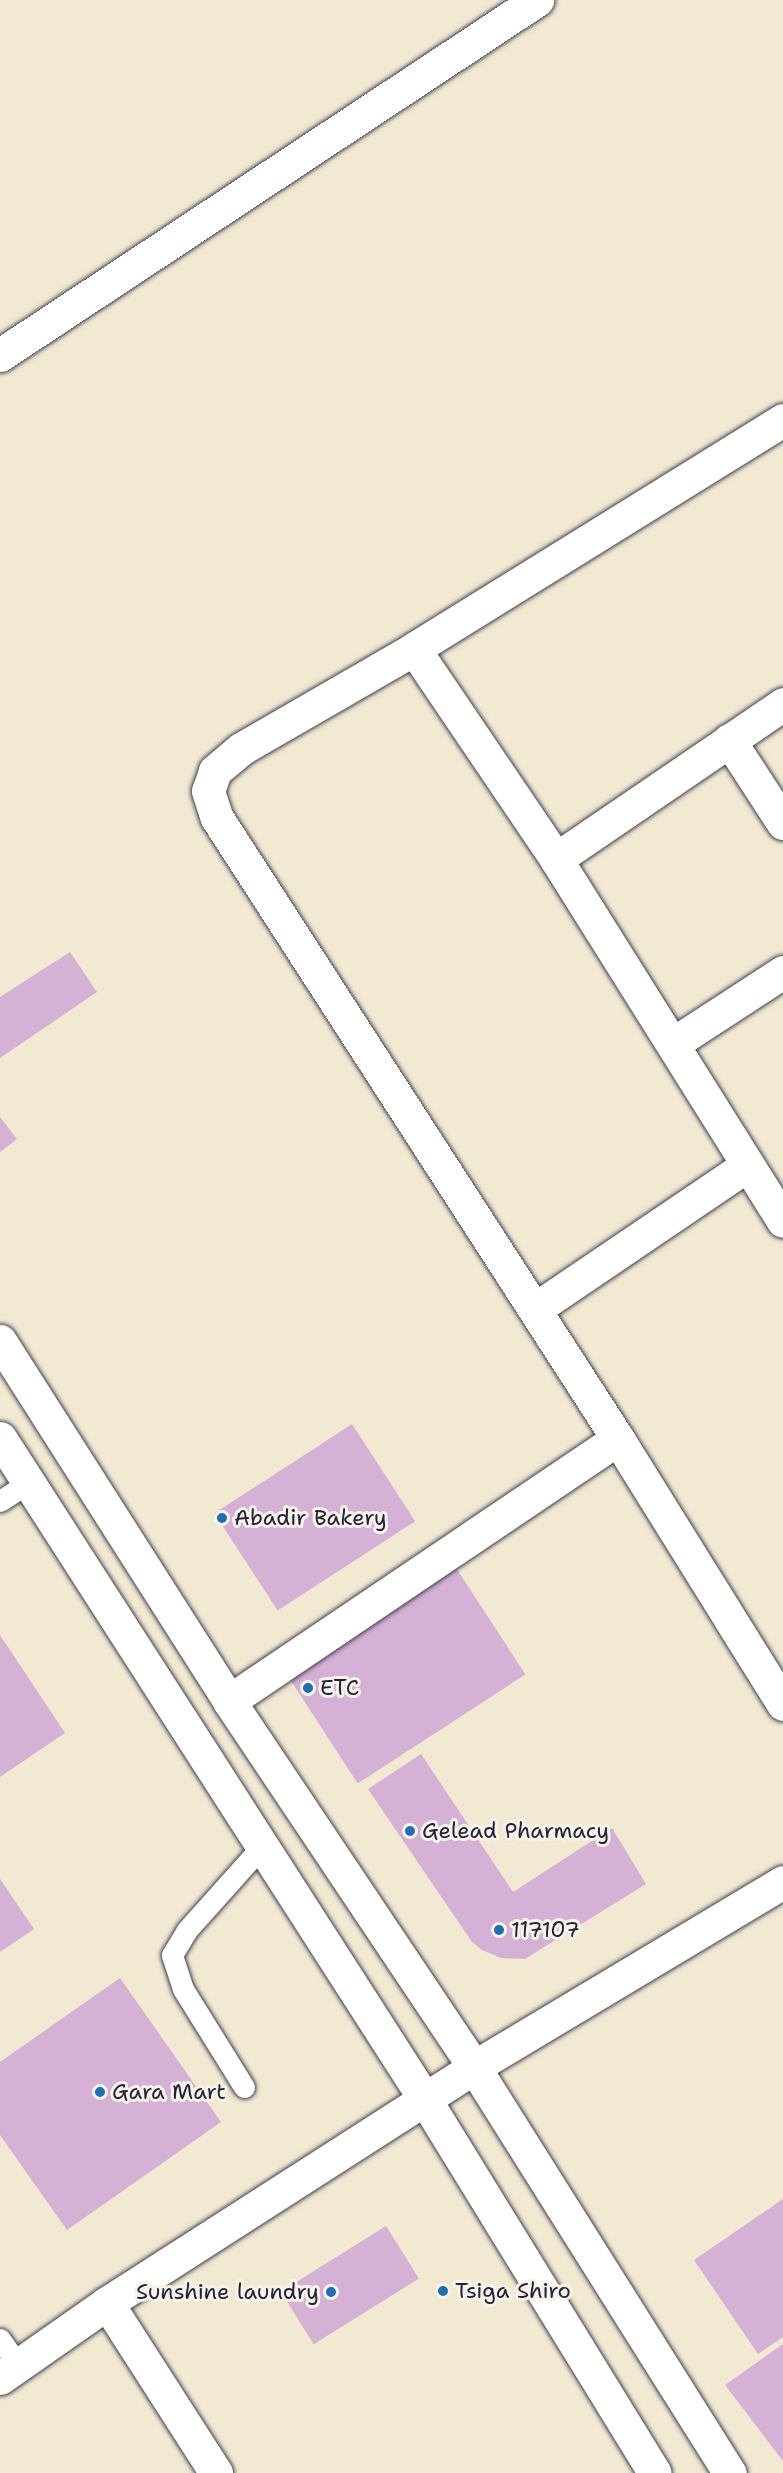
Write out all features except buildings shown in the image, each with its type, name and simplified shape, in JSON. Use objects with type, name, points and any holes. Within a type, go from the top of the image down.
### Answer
[{"type":"street","points":[[0,355],[537,0]]},
{"type":"street","points":[[783,420],[414,649],[241,749],[215,771],[208,791],[217,818],[535,1309],[783,1704]]},
{"type":"street","points":[[414,649],[556,859],[675,1043],[783,1221]]},
{"type":"street","points":[[556,859],[783,705]]},
{"type":"street","points":[[729,740],[783,823]]},
{"type":"street","points":[[675,1043],[783,972]]},
{"type":"street","points":[[535,1309],[748,1165]]},
{"type":"street","points":[[0,1341],[229,1701],[474,2067],[730,2473]]},
{"type":"street","points":[[0,1438],[424,2098],[655,2473]]},
{"type":"street","points":[[229,1701],[618,1440]]},
{"type":"street","points":[[6,2360],[107,2303],[424,2098],[783,1882]]},
{"type":"street","points":[[107,2303],[216,2473]]},
{"type":"lane","points":[[0,1501],[29,1482]]},
{"type":"lane","points":[[244,2087],[183,1989],[172,1955],[187,1930],[262,1846]]},
{"type":"place","name":"Abadir Bakery","points":[[222,1518]]},
{"type":"place","name":"ETC","points":[[308,1688]]},
{"type":"place","name":"Gelead Pharmacy","points":[[410,1831]]},
{"type":"place","name":"117107","points":[[499,1930]]},
{"type":"place","name":"Gara Mart","points":[[100,2092]]},
{"type":"place","name":"Tsiga Shiro","points":[[443,2291]]},
{"type":"place","name":"Sunshine laundry","points":[[331,2292]]}]
